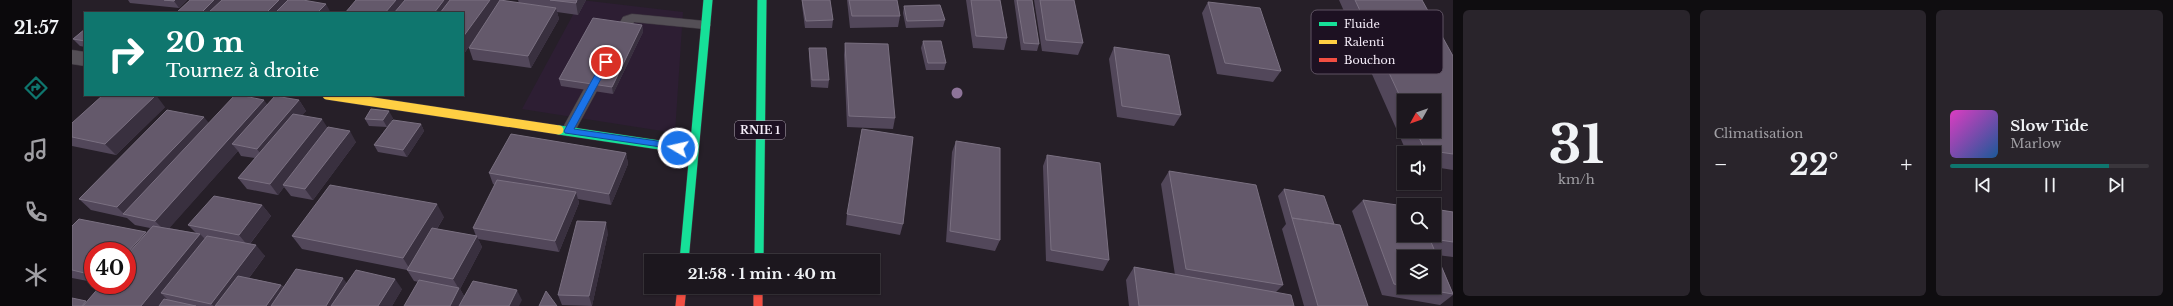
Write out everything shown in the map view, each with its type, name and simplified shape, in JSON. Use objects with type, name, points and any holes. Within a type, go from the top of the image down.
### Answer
[{"type":"main road","points":[[685,254],[708,0]]},
{"type":"main road","name":"RNIE 1","points":[[758,254],[762,0]]},
{"type":"main road","points":[[334,96],[694,150]]},
{"type":"main road","points":[[680,306],[681,294]]},
{"type":"main road","points":[[758,294],[758,306]]},
{"type":"street","points":[[72,57],[84,59]]},
{"type":"lane","points":[[568,131],[628,20],[632,18],[705,25]]},
{"type":"shaded area","points":[[581,0],[683,12],[675,133],[522,109]]},
{"type":"building","points":[[190,0],[214,0],[202,12],[177,12]]},
{"type":"building","points":[[222,0],[279,0],[267,12],[209,12]]},
{"type":"building","points":[[288,0],[303,0],[326,4],[318,12],[276,12]]},
{"type":"building","points":[[356,0],[396,0],[386,12],[346,12]]},
{"type":"building","points":[[405,0],[444,0],[435,12],[395,12]]},
{"type":"building","points":[[450,0],[490,0],[464,36],[464,12],[441,12]]},
{"type":"building","points":[[500,0],[556,8],[528,56],[469,48]]},
{"type":"building","points":[[550,0],[577,0],[576,3]]},
{"type":"building","points":[[802,0],[830,0],[833,20],[806,21]]},
{"type":"building","points":[[849,0],[897,0],[900,16],[852,16]]},
{"type":"building","points":[[971,0],[1000,0],[1007,38],[976,36]]},
{"type":"building","points":[[1017,0],[1032,0],[1039,44],[1024,43]]},
{"type":"building","points":[[1040,0],[1074,0],[1083,43],[1046,40]]},
{"type":"building","points":[[1355,0],[1422,0],[1428,10],[1360,10]]},
{"type":"building","points":[[1208,2],[1260,8],[1281,71],[1225,63]]},
{"type":"building","points":[[940,5],[945,20],[907,21],[904,6]]},
{"type":"building","points":[[593,18],[642,25],[612,87],[559,79]]},
{"type":"building","points":[[84,30],[84,41],[73,39]]},
{"type":"building","points":[[1443,38],[1453,56],[1453,154],[1441,152],[1441,146],[1423,146],[1419,138],[1441,138],[1441,94],[1399,94],[1390,74],[1443,74]]},
{"type":"building","points":[[923,41],[941,41],[946,63],[928,63]]},
{"type":"building","points":[[845,43],[888,44],[895,118],[849,116]]},
{"type":"building","points":[[1114,47],[1169,55],[1181,115],[1122,106]]},
{"type":"building","points":[[809,48],[826,48],[829,80],[812,80]]},
{"type":"building","points":[[102,96],[155,96],[105,144],[72,137],[72,123]]},
{"type":"building","points":[[234,96],[244,96],[264,100],[155,221],[123,214]]},
{"type":"building","points":[[275,96],[299,100],[257,149],[232,144]]},
{"type":"building","points":[[371,109],[389,111],[383,120],[365,119]]},
{"type":"building","points":[[167,110],[204,117],[117,207],[79,199]]},
{"type":"building","points":[[293,114],[322,119],[270,184],[238,178]]},
{"type":"building","points":[[393,120],[421,124],[403,150],[374,145]]},
{"type":"building","points":[[328,127],[350,131],[305,189],[283,185]]},
{"type":"building","points":[[862,129],[913,137],[903,224],[847,214]]},
{"type":"building","points":[[511,134],[626,153],[609,194],[489,173]]},
{"type":"building","points":[[956,141],[1000,148],[1000,240],[950,231]]},
{"type":"building","points":[[1047,155],[1100,163],[1109,260],[1051,250]]},
{"type":"building","points":[[1169,171],[1256,185],[1283,285],[1186,269]]},
{"type":"building","points":[[497,180],[576,192],[555,241],[473,228]]},
{"type":"building","points":[[330,185],[437,204],[403,258],[292,236]]},
{"type":"building","points":[[1284,189],[1324,196],[1334,224],[1292,218]]},
{"type":"building","points":[[214,196],[262,205],[239,235],[188,225]]},
{"type":"building","points":[[1363,200],[1397,205],[1397,242],[1431,242],[1434,250],[1397,250],[1397,285],[1394,284]]},
{"type":"building","points":[[1441,210],[1453,212],[1453,242],[1441,240]]},
{"type":"building","points":[[1292,218],[1340,225],[1368,306],[1318,306]]},
{"type":"building","points":[[79,219],[146,232],[136,243],[84,242],[84,273],[72,270],[72,226]]},
{"type":"building","points":[[577,221],[606,222],[589,296],[558,295]]},
{"type":"building","points":[[153,226],[200,234],[141,306],[83,306],[93,294],[136,294],[136,245]]},
{"type":"building","points":[[432,228],[477,236],[453,279],[407,270]]},
{"type":"building","points":[[207,236],[256,245],[211,304],[161,293]]},
{"type":"building","points":[[1441,266],[1453,294],[1441,292]]},
{"type":"building","points":[[1134,267],[1291,295],[1294,306],[1139,306]]},
{"type":"building","points":[[296,269],[343,278],[326,306],[271,306]]},
{"type":"building","points":[[356,270],[395,279],[378,306],[331,306]]},
{"type":"building","points":[[238,276],[281,285],[266,306],[215,306]]},
{"type":"building","points":[[419,280],[459,288],[450,306],[404,306]]},
{"type":"building","points":[[473,281],[517,290],[509,306],[459,306]]},
{"type":"building","points":[[546,291],[557,306],[539,306]]},
{"type":"building","points":[[72,298],[86,301],[82,306],[72,306]]},
{"type":"building","points":[[164,299],[196,306],[159,306]]},
{"type":"traffic: fast","points":[[685,254],[708,0]]},
{"type":"traffic: fast","points":[[759,254],[762,0]]},
{"type":"traffic: fast","points":[[559,130],[693,150]]},
{"type":"traffic: slow","points":[[334,96],[559,130]]},
{"type":"traffic: jam","points":[[680,306],[681,294]]},
{"type":"traffic: jam","points":[[758,294],[758,306]]},
{"type":"route","points":[[606,62],[568,131],[678,148]]}]
